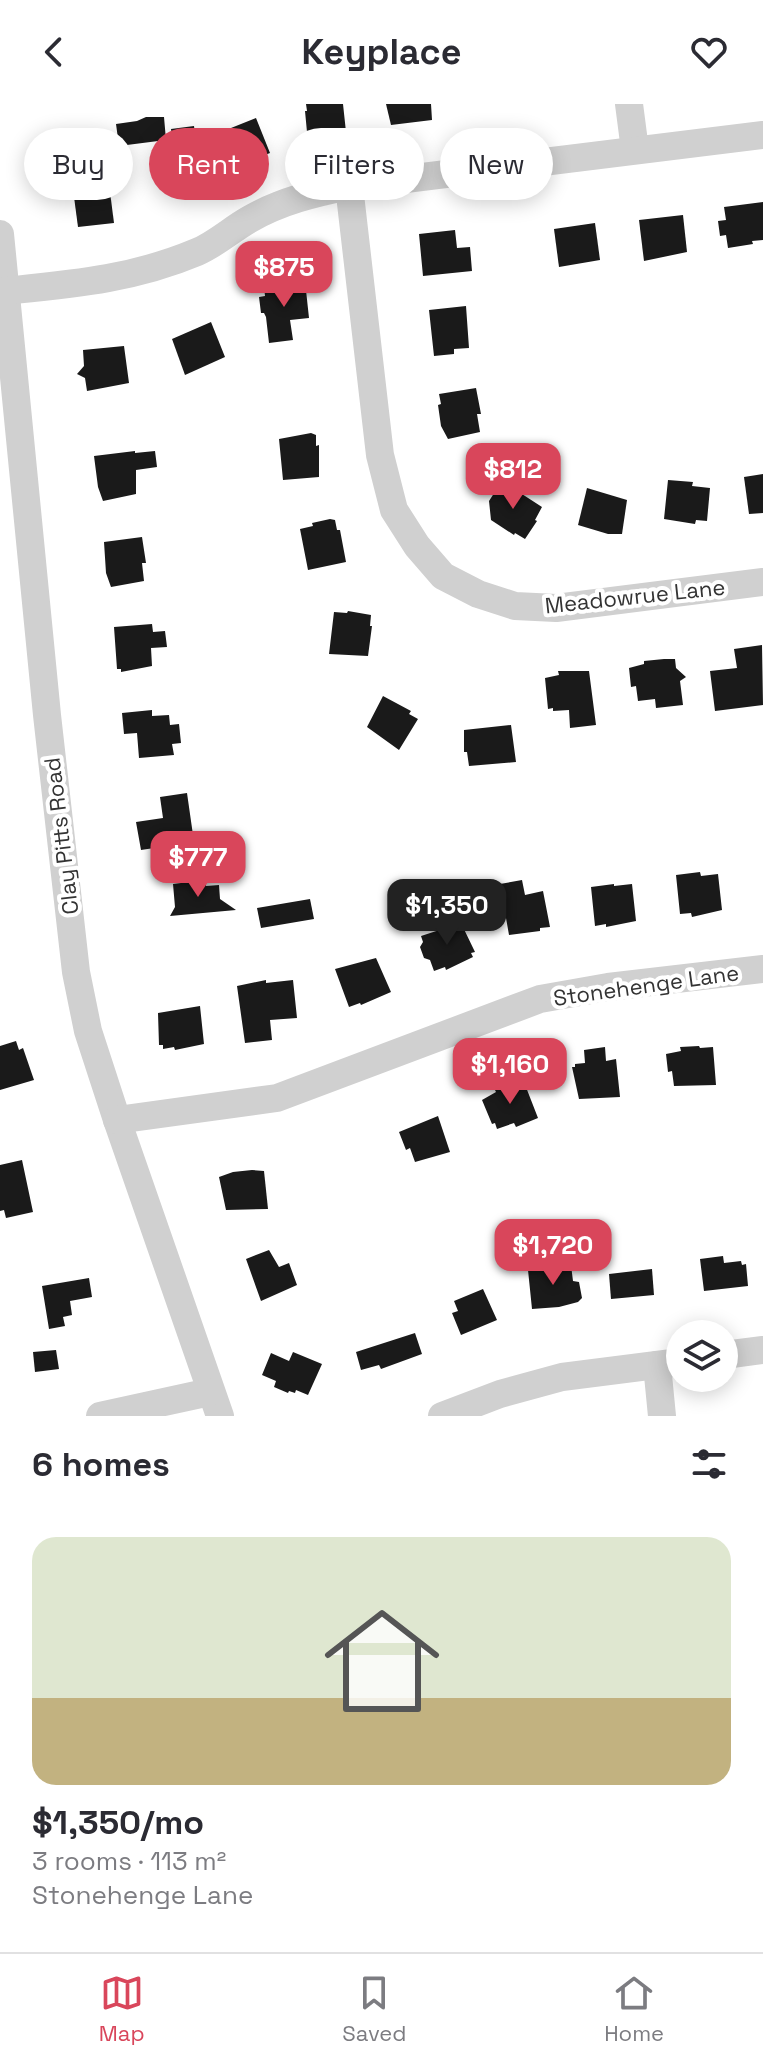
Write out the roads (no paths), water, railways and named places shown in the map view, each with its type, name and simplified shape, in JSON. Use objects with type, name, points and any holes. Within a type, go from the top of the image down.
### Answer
[{"type":"street","points":[[629,104],[635,150]]},
{"type":"street","points":[[424,177],[763,135]]},
{"type":"street","points":[[5,291],[110,279],[157,268],[201,250],[252,218],[292,200]]},
{"type":"street","name":"Meadowrue Lane","points":[[351,200],[380,455],[394,510],[417,546],[443,576],[478,594],[515,606],[556,608],[763,582]]},
{"type":"street","name":"Clay Pitts Road","points":[[0,234],[47,715],[76,972],[88,1031],[215,1404]]},
{"type":"street","name":"Stonehenge Lane","points":[[117,1120],[277,1098],[540,999],[608,987],[763,969]]},
{"type":"street","points":[[738,1353],[763,1350]]},
{"type":"street","points":[[442,1416],[500,1394],[562,1377],[666,1363]]},
{"type":"street","points":[[662,1416],[666,1381]]},
{"type":"street","points":[[100,1416],[215,1404]]}]
